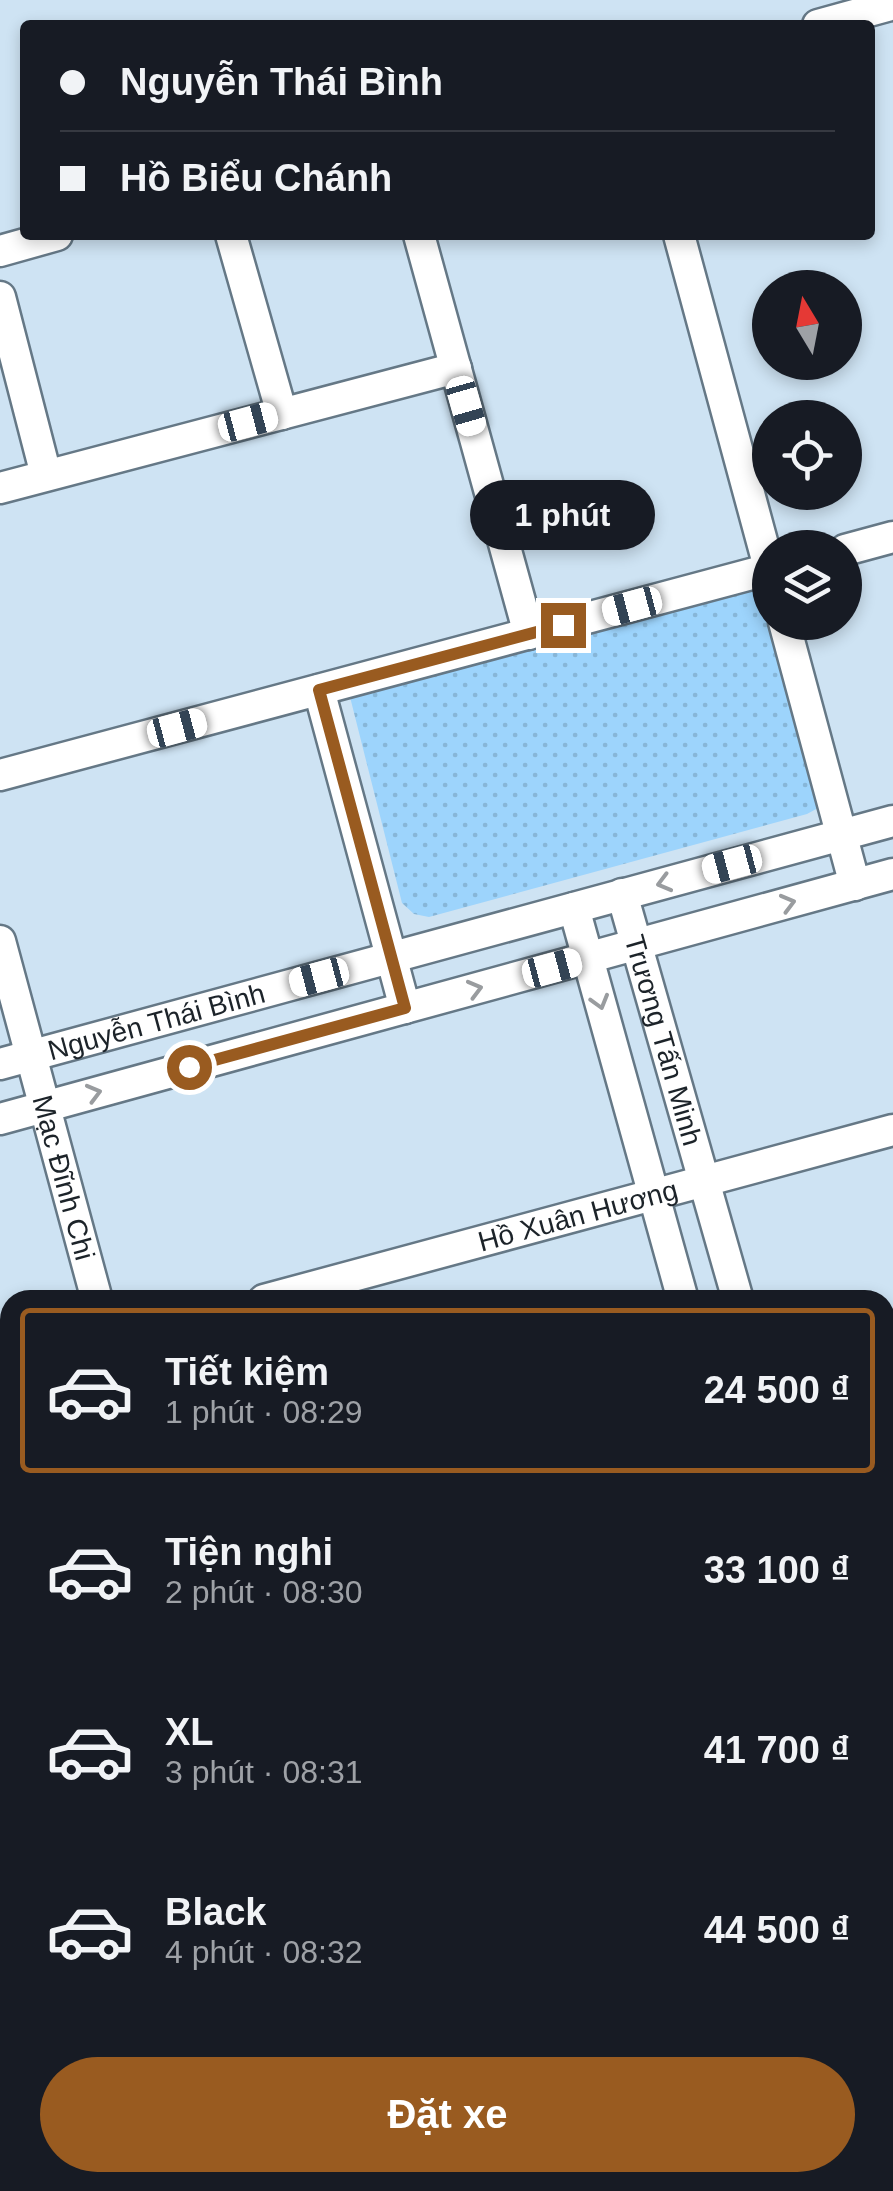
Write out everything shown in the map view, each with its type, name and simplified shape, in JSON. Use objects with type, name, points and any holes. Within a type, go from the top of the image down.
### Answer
[{"type":"street","points":[[841,20],[888,10]]},
{"type":"street","points":[[0,251],[39,240]]},
{"type":"street","points":[[232,240],[282,414]]},
{"type":"street","points":[[420,240],[529,634]]},
{"type":"street","points":[[680,240],[759,530]]},
{"type":"street","points":[[0,297],[46,475]]},
{"type":"street","points":[[0,488],[456,368]]},
{"type":"street","points":[[862,545],[893,537]]},
{"type":"street","points":[[0,775],[752,575]]},
{"type":"street","points":[[789,640],[855,885]]},
{"type":"street","points":[[319,690],[405,1008]]},
{"type":"street","name":"Nguyễn Thái Bình","points":[[0,1064],[893,820]]},
{"type":"street","name":"Nguyễn Thái Bình","points":[[0,1119],[893,874]]},
{"type":"street","name":"Trương Tấn Minh","points":[[622,894],[735,1290]]},
{"type":"street","name":"Trương Tấn Minh","points":[[574,908],[680,1290]]},
{"type":"street","name":"Mạc Đĩnh Chi","points":[[0,941],[94,1290]]},
{"type":"street","name":"Hồ Xuân Hương","points":[[301,1290],[893,1130]]},
{"type":"shaded area","points":[[752,584],[752,640],[775,640],[823,799],[818,808],[807,814],[429,917],[414,914],[402,903],[349,693]]},
{"type":"route","points":[[189,1067],[405,1008],[319,690],[563,625]]}]
